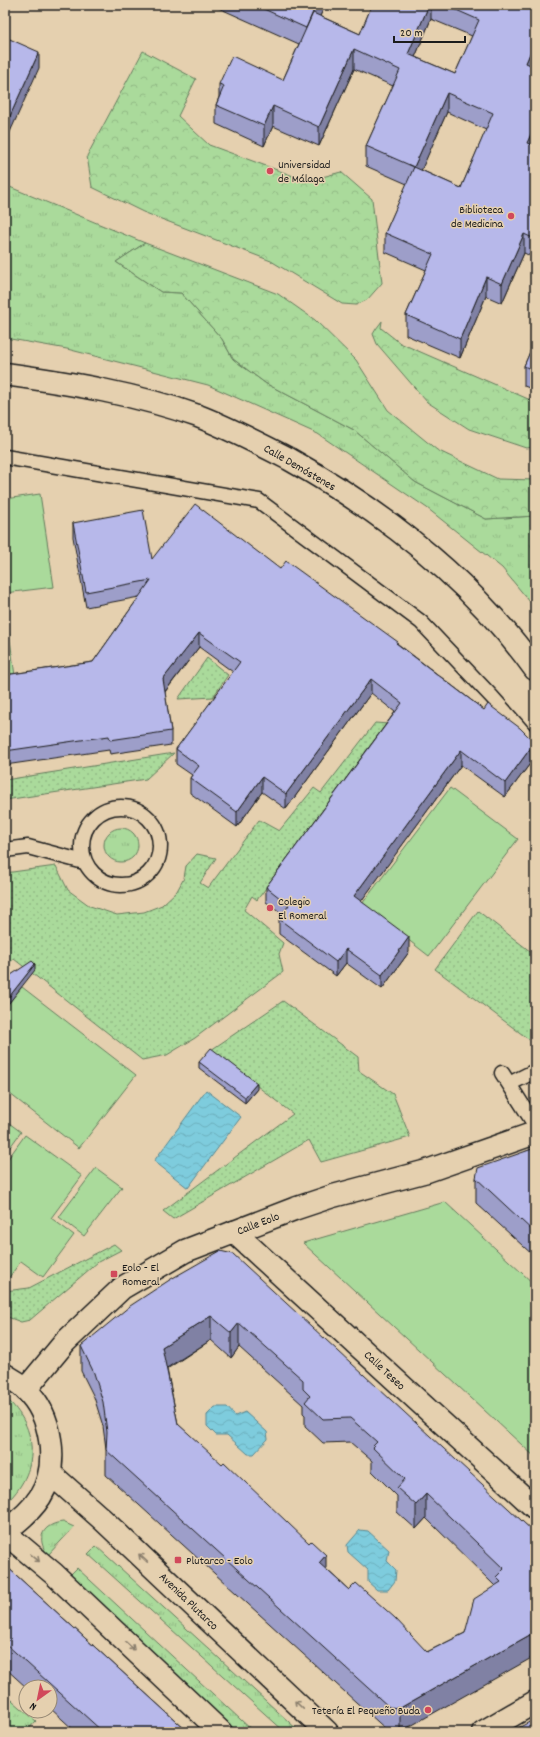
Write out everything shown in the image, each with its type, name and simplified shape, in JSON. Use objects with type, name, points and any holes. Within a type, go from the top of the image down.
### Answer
[{"type":"main road","name":"Calle Demóstenes","points":[[5,374],[53,380],[123,395],[198,416],[263,445],[328,481],[387,521],[443,567],[485,607],[535,669]]},
{"type":"main road","name":"Calle Eolo","points":[[26,1389],[66,1342],[122,1288],[185,1252],[294,1209],[333,1196],[426,1171],[535,1133]]},
{"type":"main road","name":"Calle Teseo","points":[[234,1232],[535,1508]]},
{"type":"main road","points":[[5,1375],[26,1389],[43,1413],[52,1442],[50,1473],[41,1496],[24,1517],[5,1532],[54,1574],[221,1732]]},
{"type":"main road","name":"Avenida Plutarco","points":[[50,1473],[120,1535],[327,1732]]},
{"type":"main road","points":[[484,1732],[535,1702]]},
{"type":"lane","points":[[5,457],[259,501],[421,622],[492,697],[535,746]]},
{"type":"lane","points":[[5,850],[28,847],[84,862],[91,872],[101,880],[113,884],[125,885],[137,882],[148,875],[156,865],[160,853],[160,841],[157,829],[150,819],[140,811],[128,807],[116,806],[104,810],[90,821],[82,837],[84,862]]},
{"type":"lane","points":[[535,1071],[505,1079],[535,1125]]},
{"type":"green space","points":[[143,51],[196,79],[178,116],[209,145],[307,181],[341,172],[372,199],[382,283],[367,300],[356,305],[342,304],[271,261],[143,212],[92,187],[87,156]]},
{"type":"green space","points":[[5,185],[145,243],[116,262],[161,292],[181,293],[222,339],[233,359],[265,383],[354,430],[415,482],[486,519],[535,516],[535,608],[502,568],[427,508],[318,434],[208,385],[67,349],[5,338]]},
{"type":"green space","points":[[145,243],[278,294],[315,320],[356,360],[388,410],[437,450],[498,479],[535,480],[535,516],[486,519],[415,482],[354,430],[265,383],[233,359],[222,339],[181,293],[161,292],[116,262]]},
{"type":"green space","points":[[382,321],[381,328],[400,343],[535,402],[535,447],[526,448],[469,429],[427,402],[377,344],[373,334]]},
{"type":"green space","points":[[40,494],[54,587],[5,593],[5,499]]},
{"type":"green space","points":[[6,611],[16,683],[5,685],[5,612]]},
{"type":"green space","points":[[207,658],[228,675],[213,697],[178,699]]},
{"type":"green space","points":[[375,723],[389,724],[257,900],[252,896],[244,910],[283,943],[279,954],[283,972],[195,1038],[167,1055],[142,1060],[14,959],[5,965],[5,873],[56,866],[68,890],[90,906],[117,915],[144,912],[162,905],[177,891],[184,878],[186,866],[197,854],[216,858],[200,883],[208,888],[259,820],[279,831],[314,788],[321,793]]},
{"type":"green space","points":[[174,753],[146,779],[5,800],[5,780]]},
{"type":"green space","points":[[450,788],[518,839],[429,956],[362,904]]},
{"type":"green space","points":[[121,828],[133,833],[138,845],[133,857],[121,862],[109,857],[104,845],[109,833]]},
{"type":"green space","points":[[478,911],[535,955],[535,1044],[435,969]]},
{"type":"green space","points":[[22,987],[136,1075],[79,1148],[5,1090],[5,1008]]},
{"type":"green space","points":[[283,1001],[358,1057],[359,1071],[393,1094],[410,1137],[321,1162],[309,1140],[173,1219],[163,1211],[293,1114],[211,1050]]},
{"type":"green space","points":[[5,1120],[21,1132],[5,1154]]},
{"type":"green space","points":[[25,1135],[82,1176],[51,1218],[74,1235],[43,1277],[21,1261],[5,1283],[5,1163]]},
{"type":"green space","points":[[96,1168],[122,1187],[84,1236],[59,1217]]},
{"type":"green space","points":[[445,1202],[535,1285],[535,1457],[303,1243]]},
{"type":"green space","points":[[114,1244],[121,1250],[98,1262],[30,1320],[21,1322],[5,1316],[5,1291],[29,1288]]},
{"type":"green space","points":[[5,1397],[16,1409],[25,1423],[30,1436],[31,1450],[30,1465],[25,1478],[16,1492],[5,1504]]},
{"type":"green space","points":[[63,1522],[74,1527],[48,1555],[42,1543],[43,1533],[50,1526]]},
{"type":"green space","points":[[96,1546],[300,1732],[285,1732],[88,1554]]},
{"type":"green space","points":[[77,1568],[254,1732],[237,1732],[69,1576]]},
{"type":"green space","points":[[5,1694],[18,1705],[18,1719],[34,1719],[36,1721],[26,1732],[5,1732]]},
{"type":"water","points":[[206,1090],[241,1117],[188,1188],[154,1161]]},
{"type":"water","points":[[215,1407],[227,1407],[235,1416],[245,1412],[267,1432],[268,1439],[254,1454],[248,1454],[227,1435],[216,1435],[207,1426],[207,1415]]},
{"type":"water","points":[[360,1530],[368,1531],[389,1550],[387,1561],[396,1570],[395,1581],[388,1590],[377,1590],[368,1582],[368,1570],[348,1552],[347,1545]]},
{"type":"building","points":[[255,5],[316,5],[306,28]]},
{"type":"building","points":[[372,5],[429,5],[408,54],[455,74],[479,20],[445,5],[535,5],[535,41],[526,63],[535,67],[535,125],[527,143],[535,146],[535,239],[524,234],[502,284],[486,277],[460,339],[406,315],[433,254],[385,233],[414,167],[366,146],[400,70],[354,49],[319,127],[273,106],[264,126],[216,105],[224,86],[219,84],[232,56],[283,80],[313,13],[360,34]],"holes":[[[447,93],[493,113],[461,188],[414,167]]]},
{"type":"building","points":[[5,37],[39,52],[5,127]]},
{"type":"building","points":[[535,340],[535,371],[524,366]]},
{"type":"building","points":[[195,504],[280,569],[286,561],[398,642],[396,643],[484,710],[488,704],[520,728],[529,737],[535,739],[535,742],[505,783],[461,750],[354,896],[409,937],[382,975],[346,949],[336,962],[279,919],[289,905],[266,887],[402,703],[371,679],[286,794],[262,777],[237,812],[190,778],[199,766],[176,749],[240,662],[199,633],[163,679],[171,731],[110,740],[109,736],[5,751],[5,675],[93,662],[151,580],[86,592],[73,523],[143,510],[152,559]]},
{"type":"building","points":[[32,961],[35,964],[5,1002],[5,979]]},
{"type":"building","points":[[211,1048],[257,1083],[245,1097],[199,1062]]},
{"type":"building","points":[[535,1148],[535,1233],[476,1178],[478,1168]]},
{"type":"building","points":[[220,1251],[233,1254],[535,1533],[535,1632],[400,1708],[389,1707],[106,1450],[107,1432],[103,1402],[94,1373],[81,1346],[130,1306],[171,1279]],"holes":[[[211,1316],[231,1333],[239,1323],[303,1380],[303,1389],[310,1396],[305,1402],[323,1419],[350,1418],[377,1442],[372,1447],[405,1479],[397,1488],[416,1505],[426,1494],[504,1569],[496,1577],[501,1582],[474,1599],[465,1633],[427,1652],[395,1618],[356,1583],[349,1590],[319,1563],[326,1555],[311,1541],[309,1543],[224,1462],[222,1464],[178,1424],[162,1347]]]},
{"type":"building","points":[[5,1565],[188,1732],[103,1732],[58,1691],[58,1679],[45,1679],[5,1643]]},
{"type":"building","points":[[535,1719],[535,1732],[511,1732]]},
{"type":"place","name":"Universidad de Málaga","points":[[270,171]]},
{"type":"place","name":"Biblioteca de Medicina","points":[[511,216]]},
{"type":"place","name":"Colegio El Romeral","points":[[270,908]]},
{"type":"place","name":"Eolo - El Romeral","points":[[114,1274]]},
{"type":"place","name":"Plutarco - Eolo","points":[[178,1560]]},
{"type":"place","name":"Tetería El Pequeño Buda","points":[[428,1710]]}]
